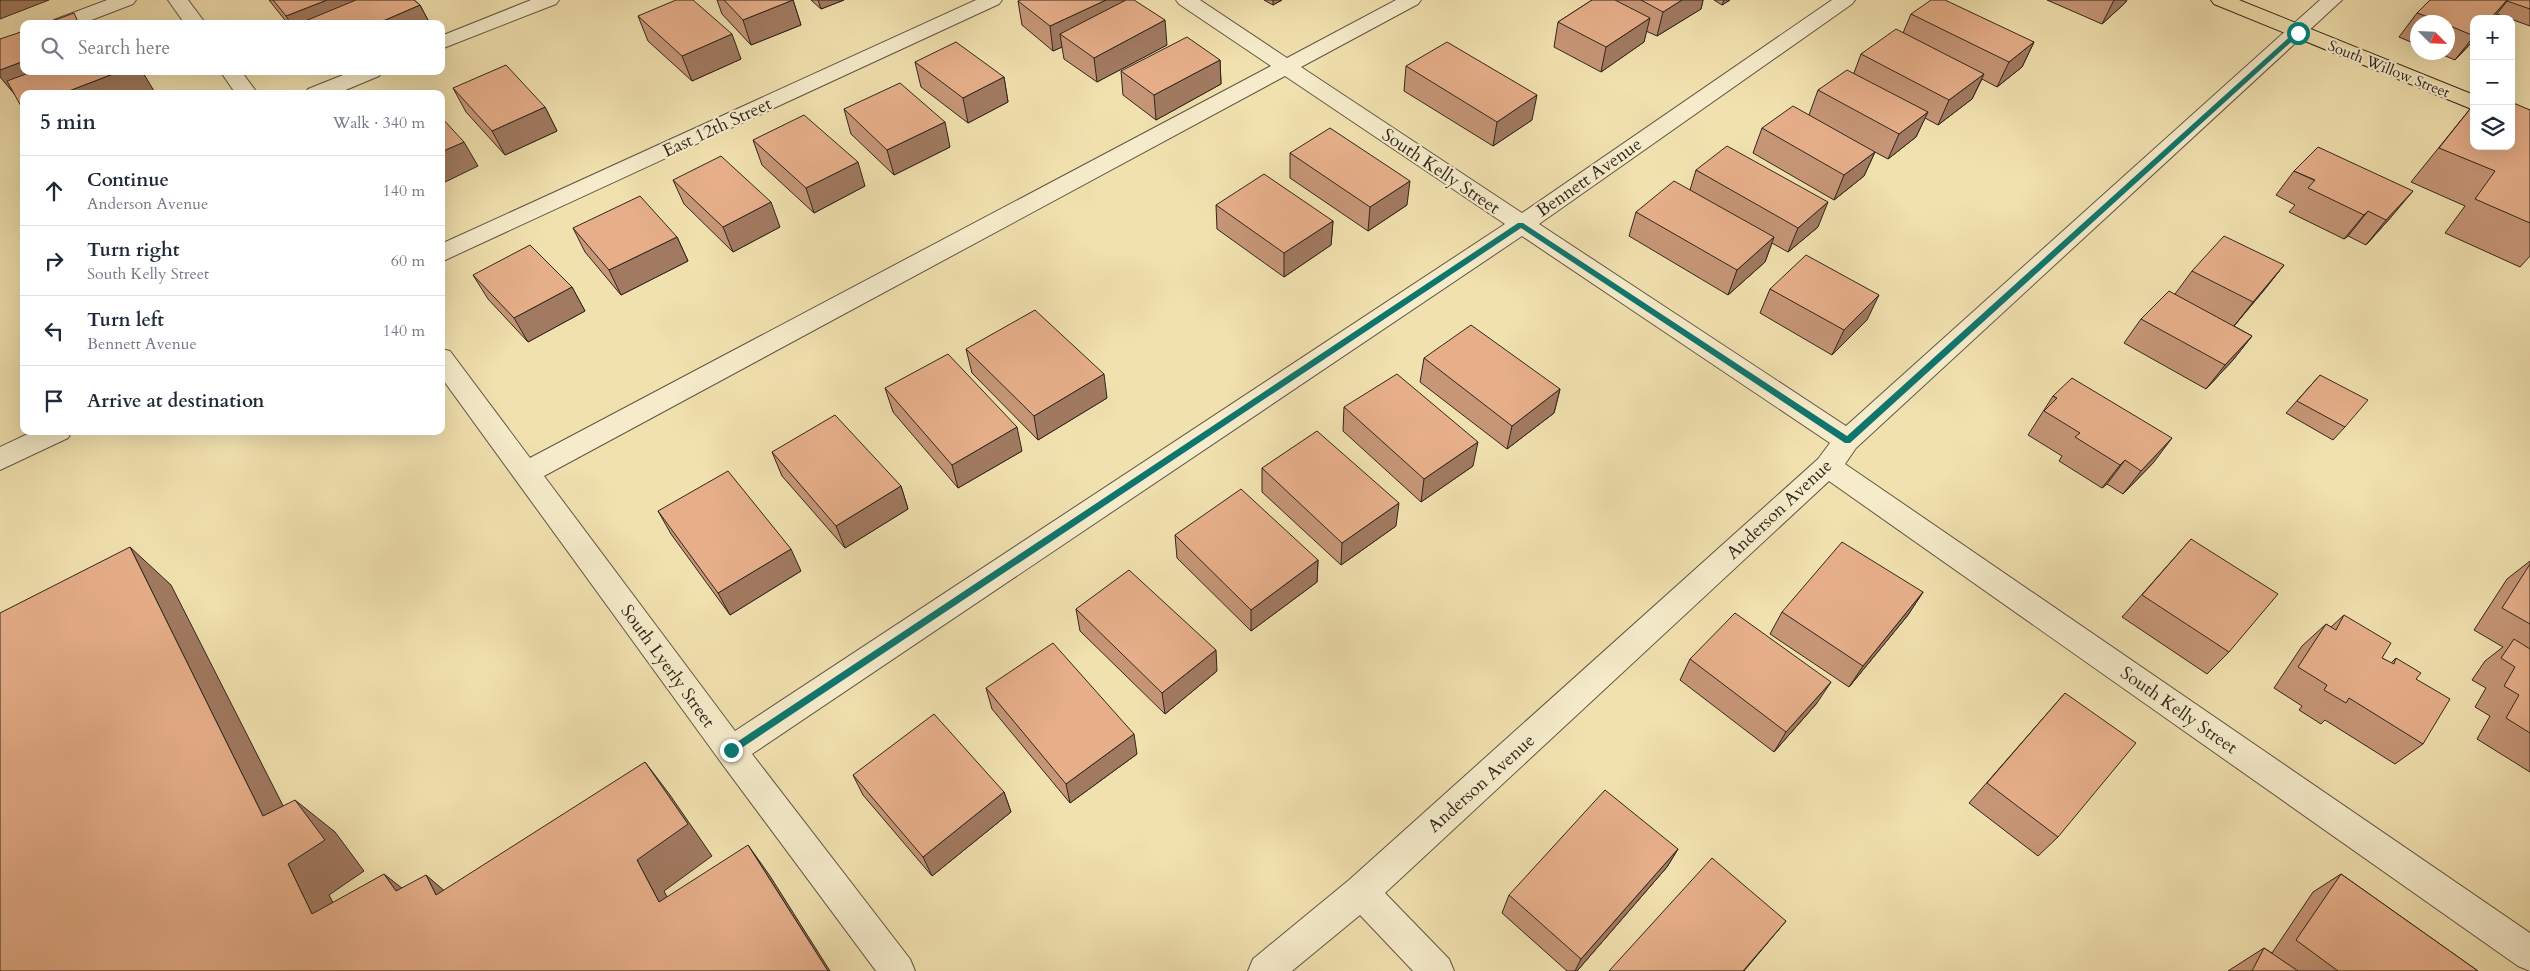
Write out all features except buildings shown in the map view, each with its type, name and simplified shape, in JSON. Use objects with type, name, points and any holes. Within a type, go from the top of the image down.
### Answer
[{"type":"main road","name":"South Willow Street","points":[[2221,0],[2298,33],[2470,101]]},
{"type":"street","points":[[72,20],[126,0]]},
{"type":"street","points":[[178,0],[193,20]]},
{"type":"street","points":[[445,41],[549,0]]},
{"type":"street","name":"East 12th Street","points":[[445,252],[992,0]]},
{"type":"street","name":"South Kelly Street","points":[[1186,0],[1520,225],[1848,440]]},
{"type":"street","points":[[526,473],[1411,0]]},
{"type":"street","name":"Bennett Avenue","points":[[731,750],[1520,225],[1844,0]]},
{"type":"street","name":"Anderson Avenue","points":[[1265,971],[1361,892],[1828,466],[1848,440],[2298,33],[2332,0]]},
{"type":"street","points":[[233,75],[244,90]]},
{"type":"street","points":[[326,90],[362,75]]},
{"type":"street","name":"South Lyerly Street","points":[[445,363],[731,750],[898,971]]},
{"type":"street","points":[[0,458],[50,435]]},
{"type":"street","name":"South Kelly Street","points":[[1828,466],[2530,954]]},
{"type":"street","points":[[1361,892],[1437,971]]},
{"type":"route","points":[[731,750],[1520,225],[1848,440],[2298,33]]}]
